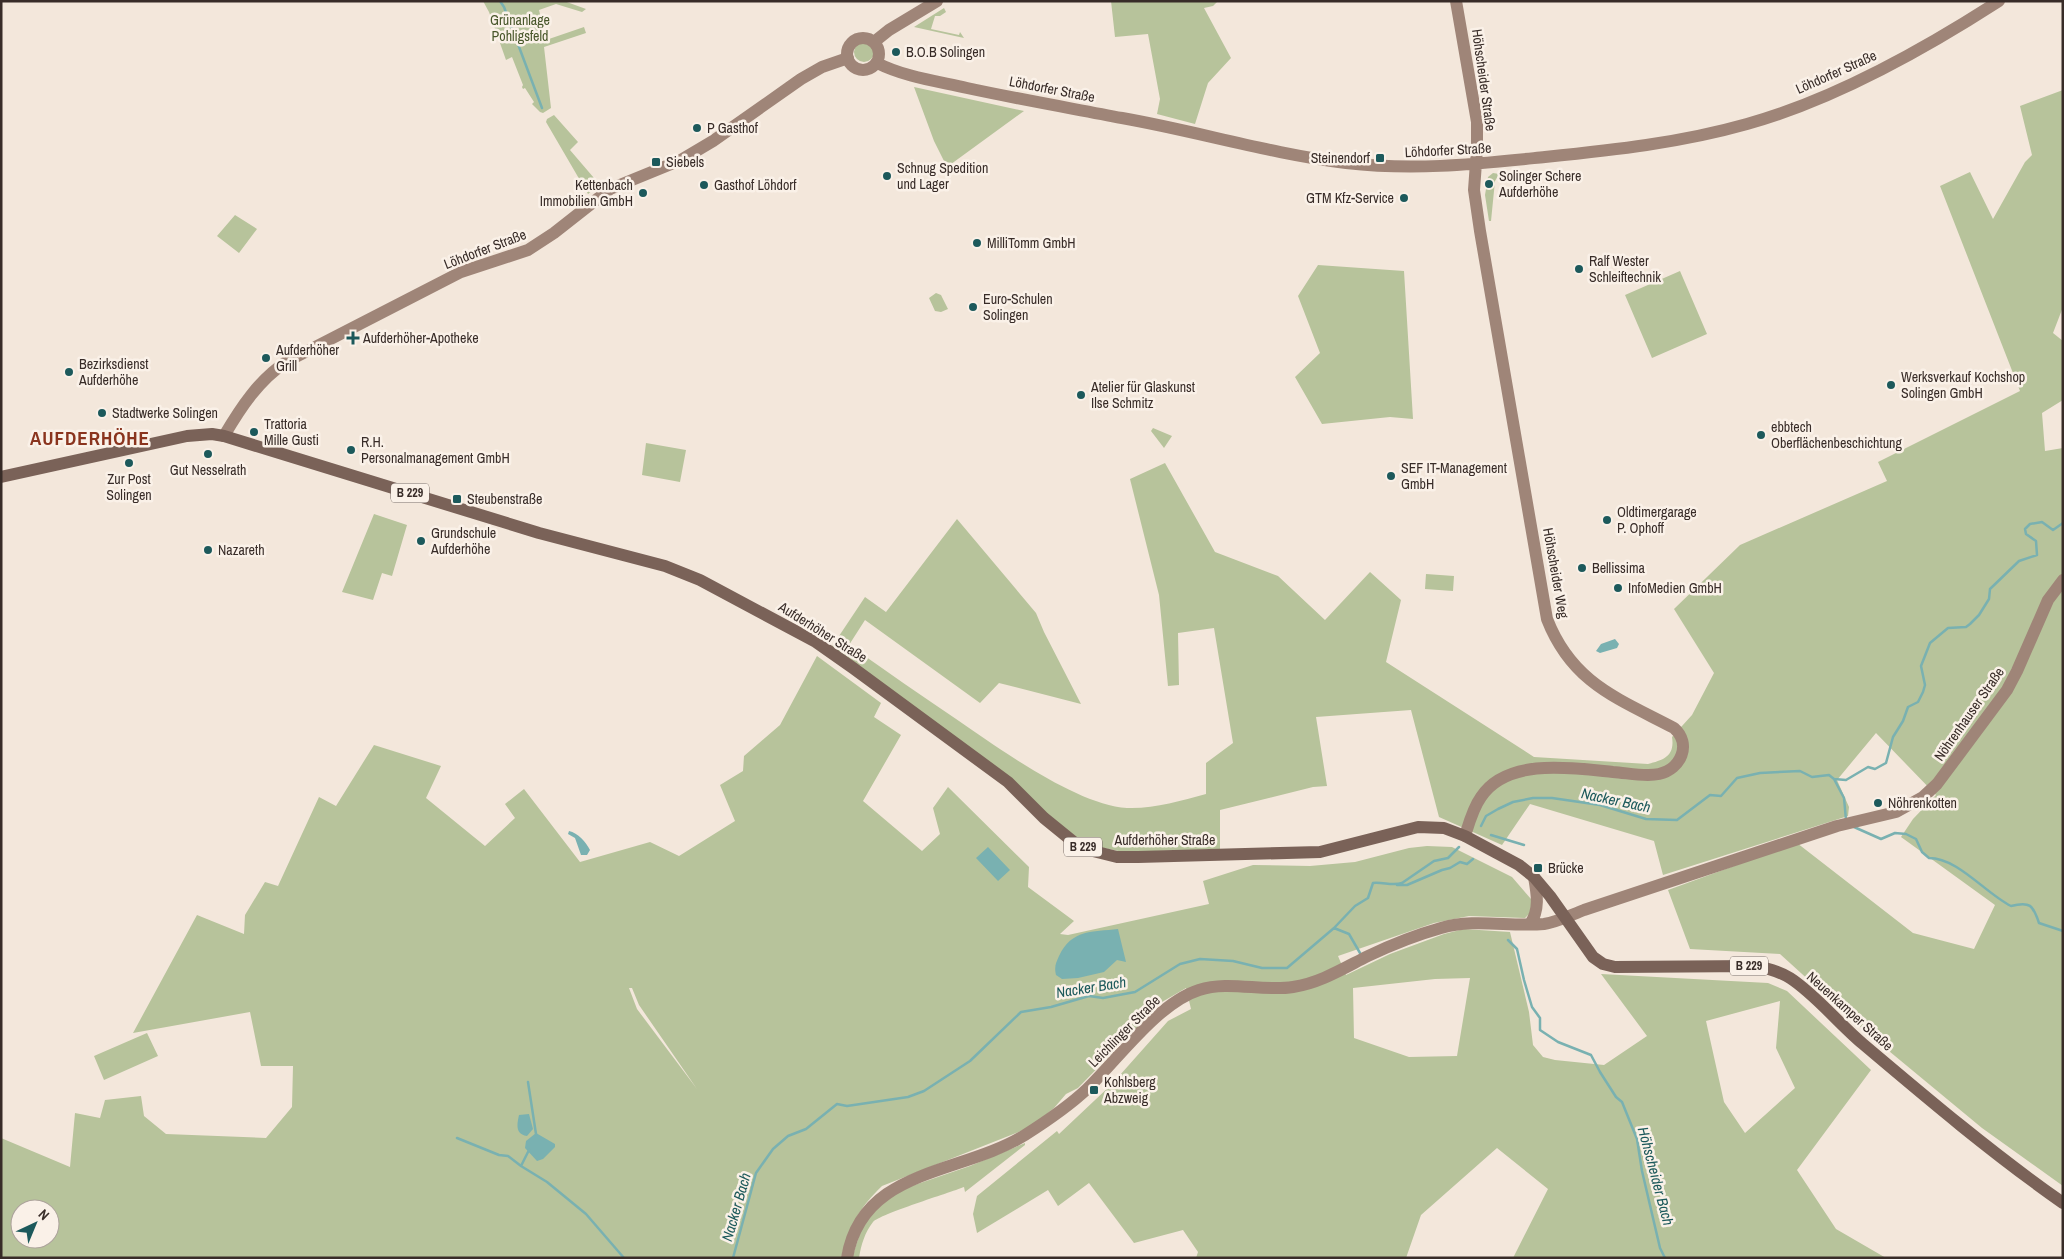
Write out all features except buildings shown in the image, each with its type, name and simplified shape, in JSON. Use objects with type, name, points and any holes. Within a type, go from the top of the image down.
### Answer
[{"type":"main road","points":[[874,42],[889,30],[937,1]]},
{"type":"main road","name":"Höhscheider Straße","points":[[1456,1],[1476,116],[1476,164]]},
{"type":"main road","name":"Löhdorfer Straße","points":[[877,63],[903,74],[1197,132],[1326,160],[1414,168],[1610,152],[1683,140],[1750,124],[1828,95],[1854,83],[1924,46],[1999,1]]},
{"type":"main road","points":[[863,38],[874,42],[879,52],[877,63],[871,68],[863,70],[854,66],[848,58],[849,47],[856,39],[863,38]]},
{"type":"main road","name":"Löhdorfer Straße","points":[[224,436],[244,405],[265,378],[286,362],[461,272],[528,250],[554,233],[610,188],[681,160],[713,141],[801,79],[822,67],[848,58]]},
{"type":"main road","name":"Höhscheider Weg","points":[[1465,836],[1480,798],[1490,786],[1507,776],[1527,770],[1553,768],[1644,775],[1660,774],[1676,764],[1684,744],[1680,734],[1674,728],[1618,698],[1587,678],[1565,655],[1547,619],[1530,511],[1484,258],[1474,190],[1476,164]]},
{"type":"main road","name":"Aufderhöher Straße","points":[[1,477],[83,457],[191,435],[212,434],[224,436],[539,533],[665,566],[700,580],[816,642],[1008,782],[1062,834],[1076,844],[1093,851],[1117,857],[1294,854],[1337,849],[1406,830],[1424,827],[1444,828],[1465,836],[1506,857],[1534,877],[1566,918]]},
{"type":"main road","name":"Nöhrenhauser Straße","points":[[1566,918],[1852,822],[1896,812],[1923,796],[1937,784],[2011,683],[2048,600],[2063,580]]},
{"type":"main road","points":[[1530,924],[1537,910],[1534,877]]},
{"type":"main road","name":"Leichlinger Straße","points":[[847,1258],[858,1222],[882,1196],[911,1180],[990,1153],[1022,1137],[1059,1113],[1088,1088],[1160,1014],[1190,993],[1218,986],[1266,989],[1304,985],[1336,973],[1385,948],[1426,932],[1452,925],[1470,923],[1549,923],[1566,918]]},
{"type":"main road","name":"Neuenkamper Straße","points":[[1566,918],[1586,950],[1597,960],[1609,966],[1754,966],[1774,970],[1789,978],[1809,993],[1839,1024],[1940,1108],[2029,1179],[2063,1203]]},
{"type":"green space","name":"Grünanlage Pohligsfeld","points":[[483,1],[564,1],[586,9],[582,12],[556,4],[539,10],[546,40],[584,27],[586,33],[544,47],[551,108],[543,113],[532,104],[534,102],[525,88],[523,89],[512,57],[506,60],[489,12]]},
{"type":"green space","points":[[1111,1],[1218,1],[1213,6],[1204,8],[1231,58],[1208,83],[1195,124],[1157,114],[1160,99],[1148,34],[1115,37]]},
{"type":"green space","points":[[944,8],[946,12],[940,16],[935,16],[931,29],[959,35],[960,32],[964,38],[914,27]]},
{"type":"green space","points":[[864,42],[871,45],[874,52],[871,59],[864,62],[857,59],[854,52],[857,45]]},
{"type":"green space","points":[[914,87],[1024,111],[947,167],[934,141]]},
{"type":"green space","points":[[2063,90],[2063,307],[2053,333],[2063,341],[2063,400],[2042,413],[2045,451],[2063,448],[2063,1186],[1982,1128],[1866,1032],[1780,954],[1690,949],[1668,890],[1797,843],[1913,933],[1974,949],[1995,905],[1901,837],[1913,819],[1936,795],[1876,733],[1837,780],[1849,807],[1848,816],[1663,875],[1654,841],[1530,804],[1502,845],[1439,817],[1411,710],[1316,717],[1327,786],[1313,787],[1220,810],[1220,849],[1123,852],[1085,844],[831,648],[865,597],[886,612],[957,519],[1036,613],[1081,704],[999,683],[980,703],[865,620],[849,645],[1017,760],[1063,787],[1085,797],[1107,805],[1137,808],[1167,804],[1206,794],[1206,763],[1233,743],[1214,628],[1178,633],[1179,685],[1168,686],[1159,595],[1130,479],[1165,463],[1215,552],[1278,576],[1325,620],[1370,572],[1401,600],[1386,662],[1534,757],[1648,764],[1659,761],[1670,753],[1672,737],[1692,715],[1714,673],[1674,609],[1740,545],[1887,481],[1878,462],[2020,391],[1940,186],[1970,172],[1993,219],[2025,162],[2032,155],[2020,106]]},
{"type":"green space","points":[[554,115],[578,142],[570,150],[600,185],[588,194],[546,122],[547,119]]},
{"type":"green space","points":[[1493,173],[1499,174],[1495,181],[1491,221],[1489,221],[1485,195],[1488,177]]},
{"type":"green space","points":[[235,215],[257,229],[239,253],[217,236]]},
{"type":"green space","points":[[1318,265],[1404,271],[1413,419],[1390,417],[1322,424],[1295,377],[1320,353],[1298,296]]},
{"type":"green space","points":[[1680,271],[1707,334],[1652,358],[1625,295]]},
{"type":"green space","points":[[936,293],[941,295],[948,309],[941,312],[935,311],[929,298]]},
{"type":"green space","points":[[1153,428],[1172,436],[1164,448],[1151,431]]},
{"type":"green space","points":[[646,443],[686,450],[680,482],[642,475]]},
{"type":"green space","points":[[374,514],[407,525],[392,576],[382,573],[373,600],[342,592]]},
{"type":"green space","points":[[1426,574],[1454,576],[1453,591],[1425,589]]},
{"type":"green space","points":[[817,656],[881,703],[874,717],[901,735],[863,801],[922,851],[940,834],[933,808],[948,787],[1029,867],[1028,887],[1074,921],[1060,934],[1068,935],[1209,904],[1203,881],[1253,865],[1310,866],[1355,862],[1409,848],[1427,846],[1452,847],[1512,877],[1531,899],[1531,912],[1525,918],[1469,916],[1434,923],[1338,956],[1346,975],[1390,954],[1444,934],[1464,929],[1510,932],[1529,1012],[1533,1045],[1543,1057],[1555,1060],[1604,1065],[1647,1036],[1601,974],[1768,983],[1787,991],[1871,1070],[1797,1170],[1836,1229],[1886,1258],[1513,1258],[1548,1189],[1497,1148],[1421,1215],[1406,1258],[1196,1258],[1198,1252],[1183,1230],[1134,1243],[1089,1183],[1058,1206],[1048,1190],[977,1233],[973,1214],[977,1196],[1057,1131],[1059,1134],[1112,1084],[1168,1021],[1191,1009],[1186,988],[1162,1002],[1078,1088],[1066,1094],[1054,1108],[1031,1127],[882,1186],[861,1210],[848,1236],[841,1258],[1,1258],[1,1138],[70,1167],[75,1113],[100,1118],[105,1100],[141,1096],[144,1116],[166,1134],[266,1138],[292,1107],[293,1066],[261,1066],[250,1012],[133,1033],[197,915],[244,934],[245,915],[265,882],[278,886],[319,797],[336,806],[374,745],[441,766],[426,798],[485,846],[515,818],[505,804],[524,789],[580,862],[650,842],[679,856],[735,821],[720,785],[743,771],[744,756],[780,725]],"holes":[[[1470,978],[1457,1056],[1409,1057],[1354,1038],[1353,988],[1435,979]],[[629,988],[632,988],[639,1005],[697,1089],[637,1009]],[[1780,1001],[1776,1048],[1795,1088],[1745,1133],[1724,1102],[1706,1021]]]},
{"type":"green space","points":[[147,1033],[158,1056],[104,1080],[94,1056]]},
{"type":"green space","points":[[1025,1143],[1025,1145],[965,1192],[964,1187],[878,1218],[870,1226],[866,1234],[859,1258],[852,1258],[862,1227],[878,1206],[897,1191],[970,1166]]},
{"type":"water","points":[[1615,639],[1619,644],[1617,648],[1600,653],[1596,651],[1601,644]]},
{"type":"water","points":[[569,831],[579,836],[586,844],[590,850],[587,855],[581,855],[575,838],[568,834]]},
{"type":"water","points":[[988,847],[1010,870],[998,881],[976,858]]},
{"type":"water","points":[[1118,929],[1126,962],[1117,960],[1104,972],[1078,978],[1062,979],[1056,975],[1055,967],[1059,956],[1070,941],[1077,936],[1091,932]]},
{"type":"water","points":[[529,1114],[533,1129],[527,1136],[520,1133],[518,1122],[519,1115]]},
{"type":"water","points":[[536,1133],[555,1144],[555,1147],[543,1159],[537,1161],[525,1148],[526,1141]]},
{"type":"waterway","points":[[500,1],[504,7],[542,108]]},
{"type":"waterway","name":"Nacker Bach","points":[[1481,826],[1486,816],[1498,809],[1513,802],[1533,798],[1552,798],[1600,805],[1646,819],[1677,820],[1710,795],[1721,796],[1737,778],[1760,773],[1800,771],[1812,777],[1829,775],[1834,779],[1846,780],[1868,767],[1875,769],[1886,763],[1893,737],[1903,721],[1908,707],[1918,702],[1923,692],[1925,685],[1921,666],[1930,643],[1948,628],[1966,627],[1970,624],[1979,615],[1989,599],[1990,589],[2019,561],[2037,555],[2036,541],[2026,534],[2025,529],[2030,524],[2042,522],[2053,530],[2063,523]]},
{"type":"waterway","points":[[1834,779],[1844,798],[1846,820]]},
{"type":"waterway","points":[[1854,827],[1881,839],[1895,833],[1906,834],[1916,839],[1922,852],[1929,858],[1940,860],[1961,870],[2011,906],[2027,904],[2033,908],[2039,923],[2063,931]]},
{"type":"waterway","points":[[1491,835],[1524,845]]},
{"type":"waterway","name":"Nacker Bach","points":[[733,1258],[756,1173],[773,1149],[788,1136],[806,1129],[837,1104],[847,1106],[908,1097],[924,1091],[970,1061],[1021,1012],[1051,1007],[1089,996],[1103,998],[1135,992],[1180,964],[1200,959],[1233,961],[1262,968],[1287,968],[1334,928],[1355,906],[1368,898],[1373,883],[1402,883],[1434,861],[1448,858],[1459,847]]},
{"type":"waterway","points":[[1397,885],[1407,885],[1450,868],[1460,862],[1467,864],[1473,859]]},
{"type":"waterway","name":"Höhscheider Bach","points":[[1334,928],[1349,934],[1360,953]]},
{"type":"waterway","name":"Höhscheider Bach","points":[[1508,940],[1517,949],[1532,1007],[1540,1018],[1540,1030],[1558,1042],[1591,1055],[1616,1097],[1622,1102],[1637,1139],[1642,1171],[1660,1248],[1665,1258]]},
{"type":"waterway","points":[[528,1082],[536,1134]]},
{"type":"waterway","points":[[457,1138],[499,1155],[508,1156],[521,1166]]},
{"type":"waterway","points":[[529,1150],[521,1166],[547,1182],[586,1214],[624,1258]]},
{"type":"place","name":"B.O.B Solingen","points":[[896,52]]},
{"type":"place","name":"P Gasthof","points":[[697,128]]},
{"type":"place","name":"Steinendorf","points":[[1380,158]]},
{"type":"place","name":"Siebels","points":[[656,162]]},
{"type":"place","name":"Schnug Spedition und Lager","points":[[887,176]]},
{"type":"place","name":"Solinger Schere Aufderhöhe","points":[[1489,184]]},
{"type":"place","name":"Gasthof Löhdorf","points":[[704,185]]},
{"type":"place","name":"Kettenbach Immobilien GmbH","points":[[643,193]]},
{"type":"place","name":"GTM Kfz-Service","points":[[1404,198]]},
{"type":"place","name":"MilliTomm GmbH","points":[[977,243]]},
{"type":"place","name":"Ralf Wester Schleiftechnik","points":[[1579,269]]},
{"type":"place","name":"Euro-Schulen Solingen","points":[[973,307]]},
{"type":"place","name":"Aufderhöher-Apotheke","points":[[353,338]]},
{"type":"place","name":"Aufderhöher Grill","points":[[266,358]]},
{"type":"place","name":"Bezirksdienst Aufderhöhe","points":[[69,372]]},
{"type":"place","name":"Werksverkauf Kochshop Solingen GmbH","points":[[1891,385]]},
{"type":"place","name":"Atelier für Glaskunst Ilse Schmitz","points":[[1081,395]]},
{"type":"place","name":"Stadtwerke Solingen","points":[[102,413]]},
{"type":"place","name":"Trattoria Mille Gusti","points":[[254,432]]},
{"type":"place","name":"ebbtech Oberflächenbeschichtung","points":[[1761,435]]},
{"type":"place","name":"R.H. Personalmanagement GmbH","points":[[351,450]]},
{"type":"place","name":"Gut Nesselrath","points":[[208,454]]},
{"type":"place","name":"Zur Post Solingen","points":[[129,463]]},
{"type":"place","name":"SEF IT-Management GmbH","points":[[1391,476]]},
{"type":"place","name":"Steubenstraße","points":[[457,499]]},
{"type":"place","name":"Oldtimergarage P. Ophoff","points":[[1607,520]]},
{"type":"place","name":"Grundschule Aufderhöhe","points":[[421,541]]},
{"type":"place","name":"Nazareth","points":[[208,550]]},
{"type":"place","name":"Bellissima","points":[[1582,568]]},
{"type":"place","name":"InfoMedien GmbH","points":[[1618,588]]},
{"type":"place","name":"Nöhrenkotten","points":[[1878,803]]},
{"type":"place","name":"Brücke","points":[[1538,868]]},
{"type":"place","name":"Kohlsberg Abzweig","points":[[1094,1090]]},
{"type":"district","name":"AUFDERHÖHE","points":[[90,438]]}]
